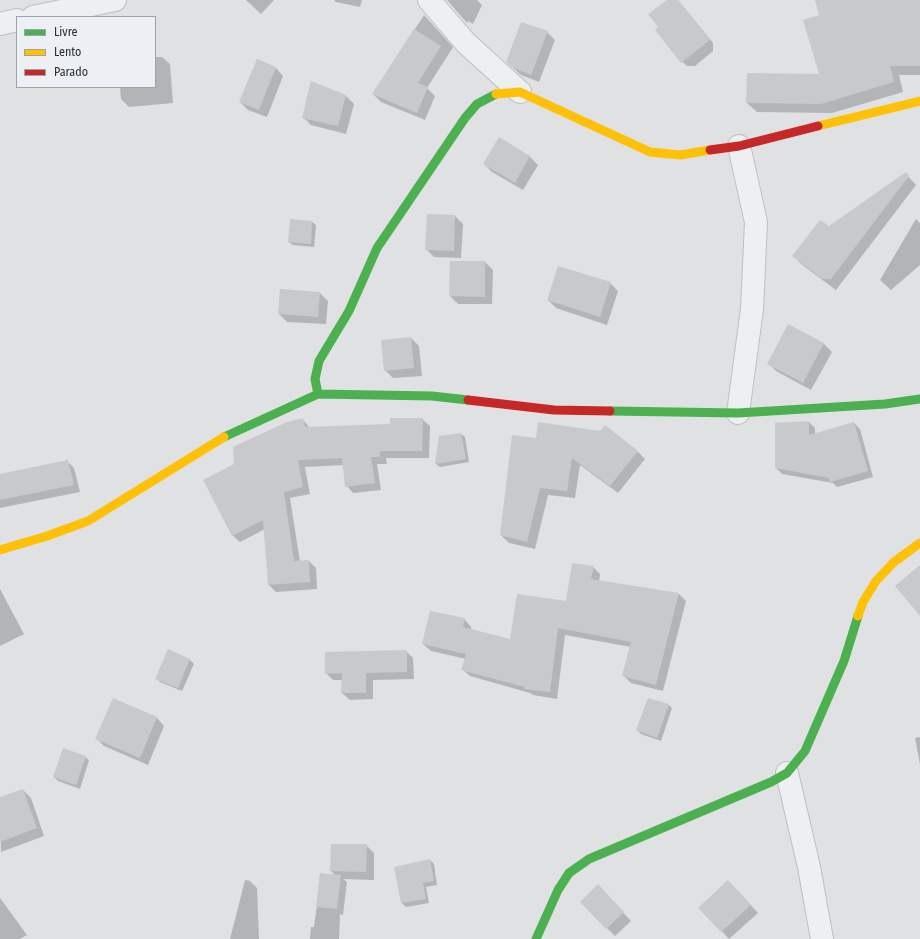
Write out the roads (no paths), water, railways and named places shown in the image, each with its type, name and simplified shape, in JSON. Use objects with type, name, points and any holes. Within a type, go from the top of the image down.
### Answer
[{"type":"street","points":[[38,16],[115,0]]},
{"type":"street","points":[[429,0],[466,43],[520,92],[650,152],[680,155],[739,146],[920,101]]},
{"type":"street","points":[[0,24],[16,20]]},
{"type":"street","points":[[318,394],[315,379],[319,361],[349,311],[377,248],[465,118],[477,104],[494,94],[520,92]]},
{"type":"street","points":[[738,413],[752,308],[756,222],[739,146]]},
{"type":"street","points":[[0,550],[47,536],[88,521],[223,438],[318,394],[432,396],[554,410],[738,413],[885,404],[920,399]]},
{"type":"street","points":[[536,939],[558,890],[570,874],[589,859],[771,782],[787,773],[805,752],[844,661],[863,602],[876,581],[894,562],[920,543]]},
{"type":"street","points":[[787,773],[809,866],[822,939]]}]
